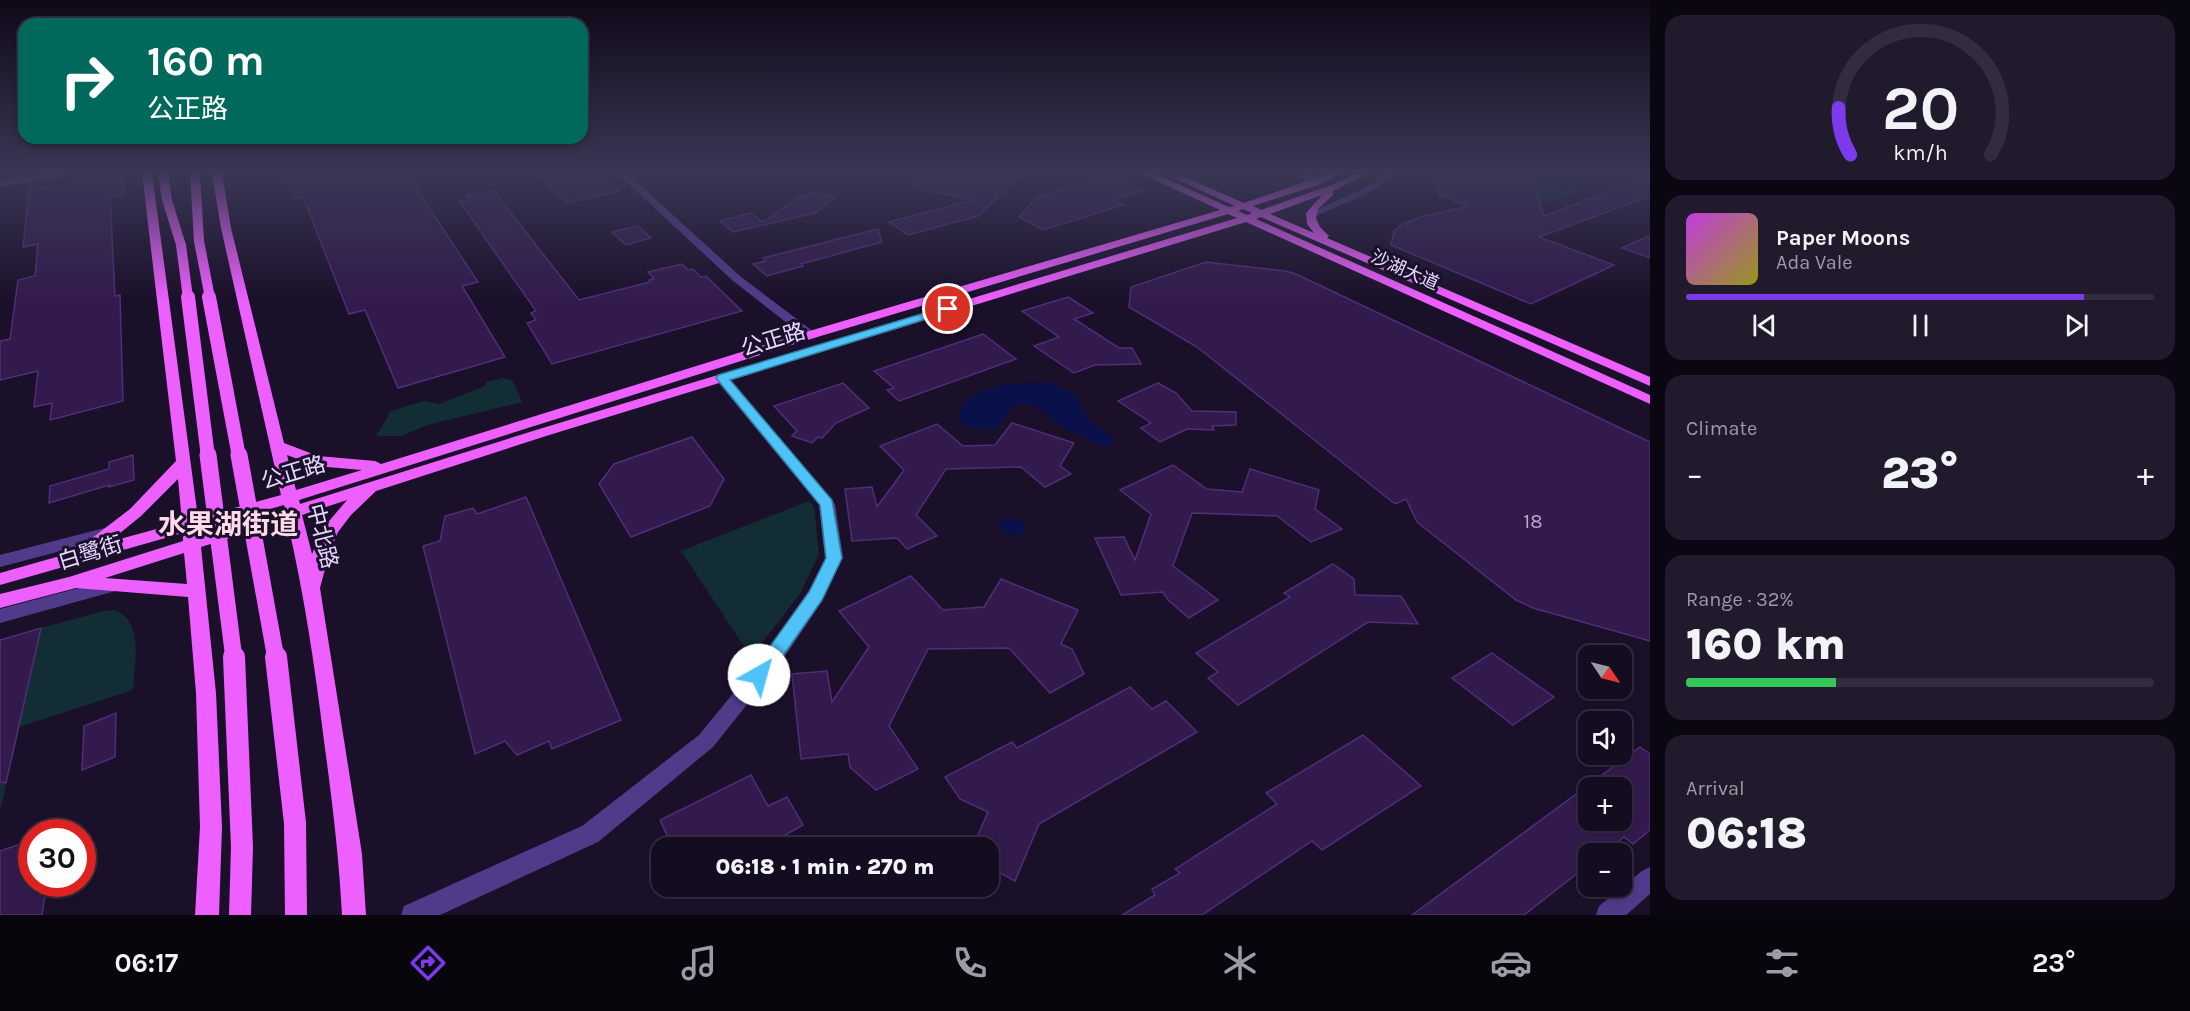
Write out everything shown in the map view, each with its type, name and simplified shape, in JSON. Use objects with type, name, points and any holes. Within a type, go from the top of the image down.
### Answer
[{"type":"main road","points":[[153,216],[191,535],[206,693],[211,827],[207,915]]},
{"type":"main road","points":[[158,249],[164,216]]},
{"type":"main road","points":[[172,216],[181,245],[235,666],[242,847],[240,915]]},
{"type":"main road","points":[[198,216],[199,241],[275,650],[295,824],[296,915]]},
{"type":"main road","points":[[216,216],[226,228]]},
{"type":"main road","name":"中北路","points":[[224,216],[290,505],[312,590],[350,854],[354,915]]},
{"type":"main road","name":"公正路","points":[[290,505],[387,467],[810,335],[1212,216]]},
{"type":"main road","name":"公正路","points":[[191,535],[290,505],[377,484],[1179,240],[1236,216]]},
{"type":"main road","name":"沙湖大道","points":[[1252,216],[1321,253],[1650,400]]},
{"type":"main road","name":"沙湖大道","points":[[1269,216],[1650,382]]},
{"type":"main road","points":[[1310,216],[1311,223],[1320,234],[1339,246]]},
{"type":"main road","points":[[1179,240],[1223,229],[1233,229],[1276,238],[1321,253]]},
{"type":"main road","points":[[276,445],[300,457],[316,461],[387,467]]},
{"type":"main road","points":[[71,560],[112,532],[151,500],[183,463]]},
{"type":"main road","points":[[312,590],[321,545],[352,503],[377,484]]},
{"type":"main road","name":"白鹭街","points":[[0,579],[71,560],[191,535]]},
{"type":"main road","name":"白鹭街","points":[[0,601],[70,583],[191,535]]},
{"type":"main road","points":[[70,583],[197,591]]},
{"type":"street","points":[[668,216],[736,278],[810,335]]},
{"type":"street","points":[[413,915],[590,834],[706,741],[774,657],[816,596],[834,558],[827,504],[722,378]]},
{"type":"street","points":[[0,561],[112,532]]},
{"type":"street","points":[[0,616],[114,584]]},
{"type":"street","points":[[1608,915],[1650,879]]},
{"type":"shaded area","points":[[503,378],[513,381],[522,402],[427,425],[402,436],[376,436],[391,411],[424,401],[439,404],[485,386],[487,382]]},
{"type":"shaded area","points":[[1048,382],[1070,392],[1073,391],[1091,423],[1110,435],[1114,441],[1107,446],[1099,445],[1066,429],[1034,406],[1027,404],[1011,408],[997,429],[967,428],[961,419],[960,411],[964,404],[980,392],[1001,385]]},
{"type":"shaded area","points":[[809,501],[814,507],[819,554],[801,592],[751,657],[681,551]]},
{"type":"shaded area","points":[[1006,517],[1023,521],[1026,527],[1025,532],[1013,536],[1003,533],[998,524]]},
{"type":"shaded area","points":[[115,610],[131,624],[134,634],[136,656],[133,690],[19,727],[0,811],[0,679],[32,669],[41,628]]},
{"type":"building","points":[[26,216],[111,216],[115,296],[120,295],[123,401],[50,420],[52,403],[34,407],[38,371],[0,380],[0,341],[10,339],[18,280],[35,276],[38,244],[23,247]]},
{"type":"building","points":[[310,216],[434,216],[478,282],[462,286],[505,357],[398,388],[365,310],[349,314]]},
{"type":"building","points":[[470,216],[513,216],[579,300],[650,282],[649,280],[654,279],[648,272],[682,264],[688,270],[693,269],[701,277],[706,276],[742,311],[552,364],[527,323],[536,320],[531,313],[536,311]]},
{"type":"building","points":[[741,216],[755,216],[763,222],[772,216],[803,216],[733,232],[720,221]]},
{"type":"building","points":[[913,216],[978,216],[908,235],[889,222]]},
{"type":"building","points":[[1020,216],[1089,216],[1043,230]]},
{"type":"building","points":[[1597,216],[1539,237],[1614,265],[1531,304],[1391,245],[1394,231],[1402,224],[1421,217]]},
{"type":"building","points":[[638,226],[651,238],[626,245],[612,232]]},
{"type":"building","points":[[878,229],[882,242],[801,264],[803,266],[767,276],[753,264],[766,261],[763,258]]},
{"type":"building","points":[[1650,236],[1650,258],[1622,248],[1642,239]]},
{"type":"building","points":[[1206,262],[1296,274],[1650,442],[1650,641],[1533,608],[1516,600],[1417,522],[1406,499],[1395,504],[1197,347],[1129,307],[1131,287]]},
{"type":"building","points":[[1068,297],[1093,313],[1074,319],[1119,348],[1132,348],[1141,364],[1095,365],[1074,373],[1034,346],[1059,337],[1022,311]]},
{"type":"building","points":[[983,334],[1016,359],[899,401],[887,390],[894,388],[874,371]]},
{"type":"building","points":[[843,383],[869,408],[836,423],[822,438],[818,437],[812,443],[792,436],[797,431],[774,406]]},
{"type":"building","points":[[1158,383],[1176,393],[1192,411],[1236,412],[1236,425],[1212,426],[1214,430],[1187,429],[1160,442],[1141,428],[1151,423],[1118,401]]},
{"type":"building","points":[[1012,423],[1074,443],[1060,466],[1071,474],[1045,487],[1021,467],[946,469],[916,515],[937,536],[907,549],[897,538],[852,541],[845,489],[872,487],[877,507],[904,470],[880,446],[937,424],[963,446],[995,445]]},
{"type":"building","points":[[692,437],[724,479],[710,506],[631,537],[599,484],[614,464]]},
{"type":"building","points":[[133,455],[134,480],[49,503],[50,486],[109,469],[109,462]]},
{"type":"building","points":[[1173,465],[1207,489],[1242,492],[1250,469],[1319,490],[1315,509],[1342,529],[1311,542],[1277,516],[1192,513],[1173,566],[1218,600],[1189,618],[1168,600],[1163,592],[1121,595],[1095,538],[1124,537],[1135,560],[1151,514],[1120,490]]},
{"type":"building","points":[[526,497],[621,720],[552,749],[549,741],[517,755],[505,741],[475,754],[423,546],[440,541],[445,516],[473,508],[477,514]]},
{"type":"building","points":[[1333,564],[1354,579],[1355,595],[1401,596],[1418,624],[1368,622],[1238,705],[1208,678],[1218,672],[1196,653],[1290,597],[1284,593]]},
{"type":"building","points":[[911,576],[943,610],[984,607],[1001,579],[1078,610],[1061,644],[1072,649],[1084,674],[1050,693],[1009,648],[928,649],[889,726],[918,769],[876,790],[850,767],[848,754],[801,759],[792,674],[827,671],[832,702],[869,647],[839,611]]},
{"type":"building","points":[[41,628],[6,783],[0,782],[0,640]]},
{"type":"building","points":[[1492,653],[1554,697],[1513,725],[1452,678]]},
{"type":"building","points":[[1130,687],[1152,709],[1166,701],[1197,732],[1039,824],[1015,881],[999,873],[999,837],[977,837],[988,812],[960,799],[945,777],[1012,742],[1017,748]]},
{"type":"building","points":[[116,713],[115,757],[82,770],[84,726]]},
{"type":"building","points":[[1363,735],[1421,786],[1322,850],[1312,841],[1202,915],[1122,915],[1155,895],[1152,889],[1180,873],[1175,869],[1277,804],[1266,793]]},
{"type":"building","points":[[1640,747],[1650,754],[1650,830],[1633,844],[1624,837],[1617,843],[1578,843],[1578,873],[1524,915],[1412,915],[1578,793],[1578,831],[1632,831],[1632,777],[1599,777],[1616,765],[1632,765],[1632,753]]},
{"type":"building","points":[[751,775],[768,806],[787,797],[803,825],[784,837],[668,837],[660,820]]},
{"type":"building","points":[[18,845],[18,897],[45,897],[42,915],[0,915],[0,851]]},
{"type":"district","name":"水果湖街道","points":[[228,524]]},
{"type":"route","points":[[759,675],[816,596],[834,558],[827,504],[722,378],[948,309]]}]
